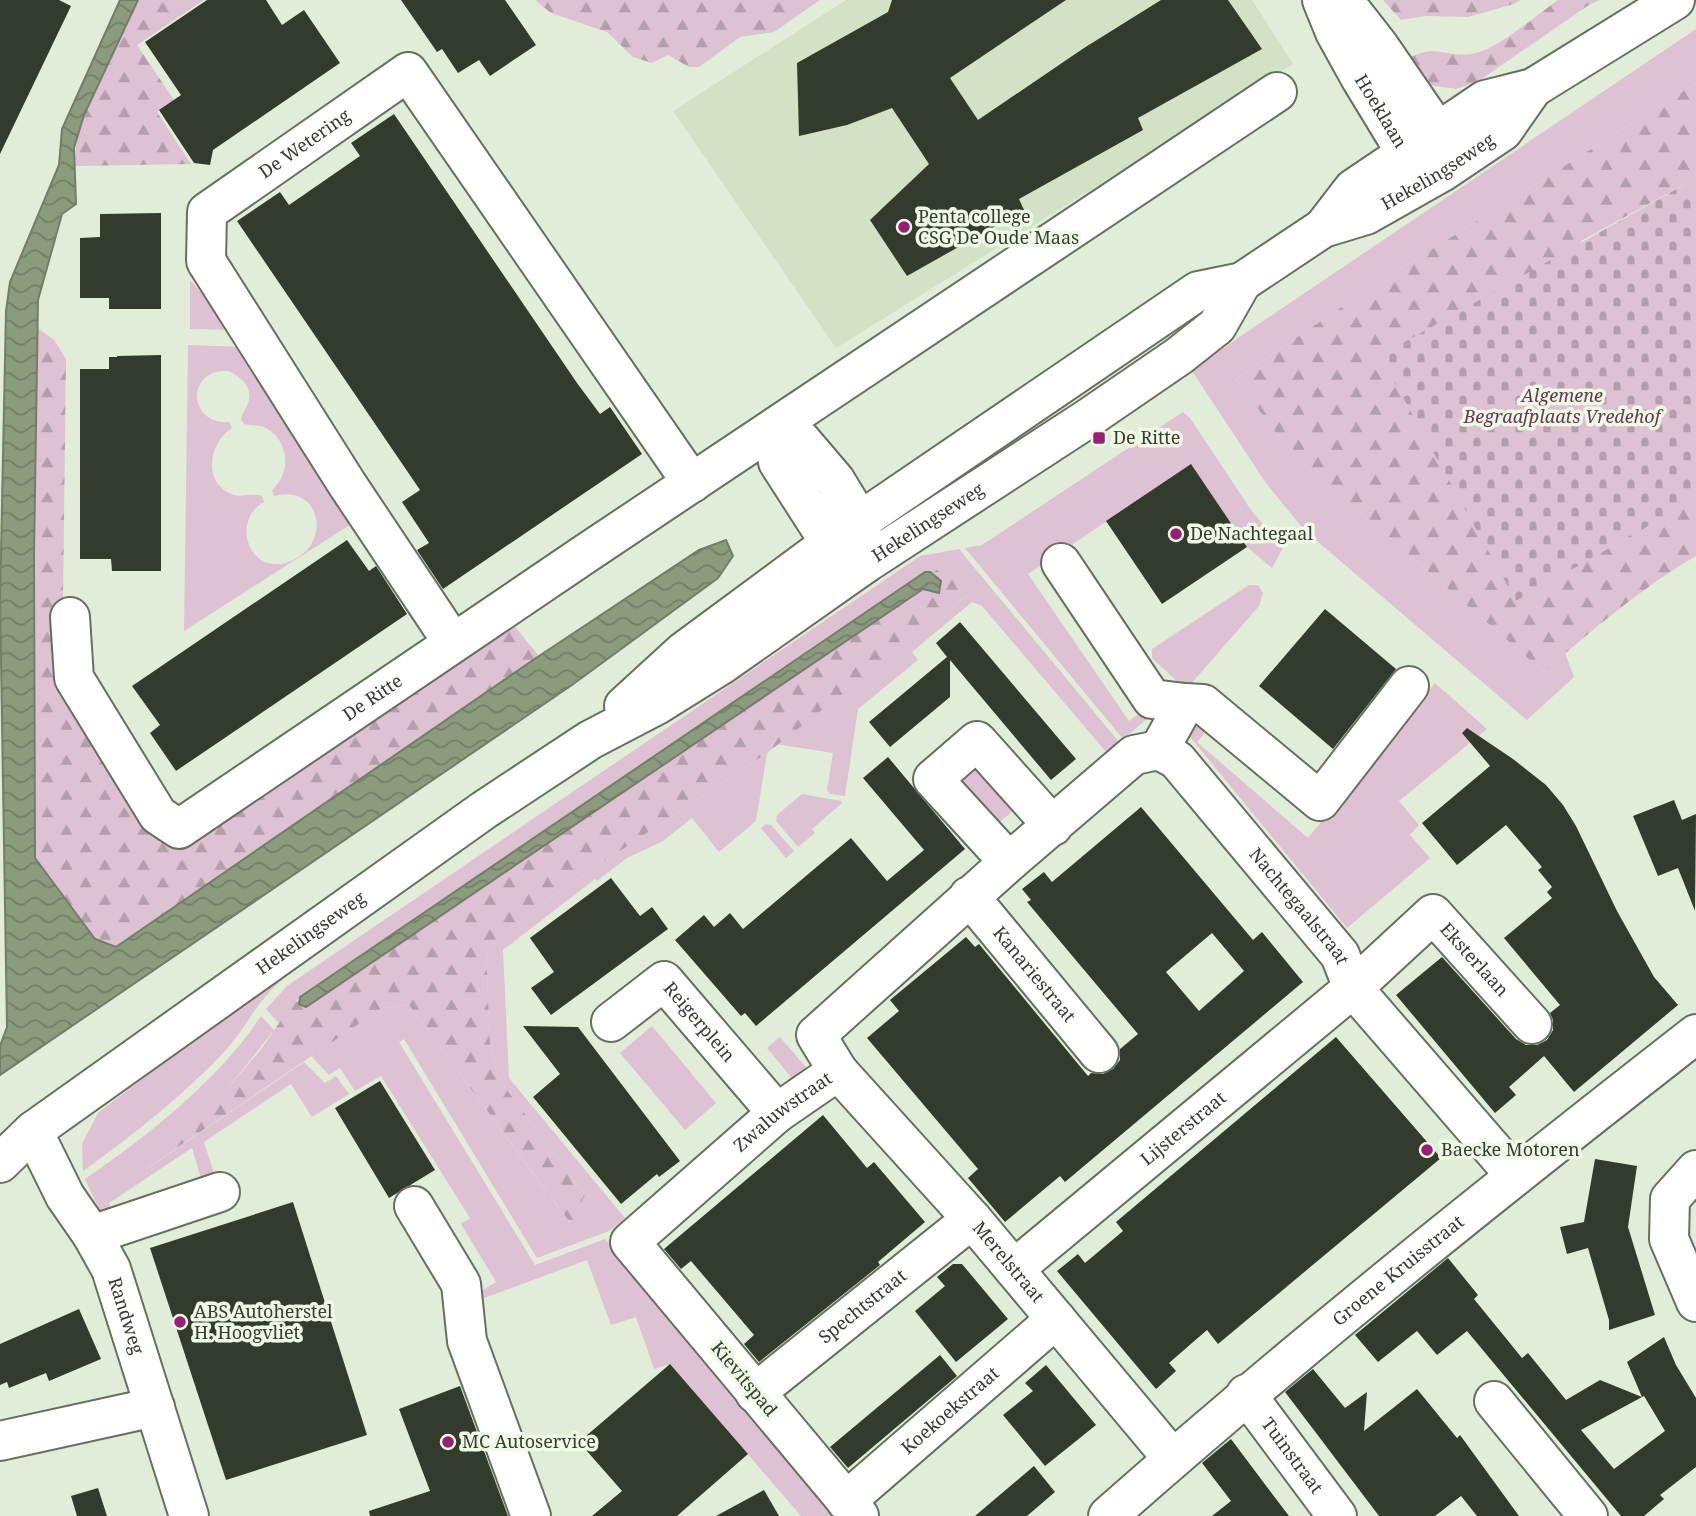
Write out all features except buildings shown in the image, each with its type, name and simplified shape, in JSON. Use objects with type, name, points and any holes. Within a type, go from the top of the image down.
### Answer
[{"type":"street","name":"Hoeklaan","points":[[1322,0],[1335,32],[1406,153],[1443,172]]},
{"type":"street","name":"Hoeklaan","points":[[1340,0],[1379,46],[1438,132],[1443,172]]},
{"type":"street","name":"Hekelingseweg","points":[[1323,228],[1353,189],[1485,100],[1533,88],[1675,0]]},
{"type":"street","name":"De Wetering","points":[[453,643],[347,484],[206,261],[207,212],[408,72],[692,483]]},
{"type":"street","name":"Hekelingseweg","points":[[590,740],[682,652],[845,532],[1198,291],[1242,282],[1323,228],[1366,215],[1443,172],[1503,131],[1533,88]]},
{"type":"street","name":"De Ritte","points":[[70,617],[74,678],[159,815],[179,829],[895,346],[1278,92]]},
{"type":"street","name":"Hekelingseweg","points":[[0,1163],[16,1138],[484,810],[590,740],[657,705],[721,665],[866,564],[1179,356],[1217,326],[1242,282]]},
{"type":"street","points":[[773,429],[778,463],[845,532],[866,564]]},
{"type":"street","points":[[1061,563],[1152,699],[1203,704],[1320,801],[1409,686]]},
{"type":"street","points":[[1009,862],[933,779],[977,741],[1053,826],[1134,755],[1159,750],[1185,702]]},
{"type":"street","name":"Nachtegaalstraat","points":[[1159,750],[1177,760],[1340,955],[1353,988],[1515,1175]]},
{"type":"street","name":"Zwaluwstraat","points":[[630,1242],[777,1113],[838,1071],[816,1035],[969,896],[1053,826]]},
{"type":"street","name":"Kanariestraat","points":[[969,896],[1099,1053]]},
{"type":"street","name":"Eksterlaan","points":[[1353,988],[1433,914],[1532,1024]]},
{"type":"street","name":"Reigerplein","points":[[611,1022],[664,981],[777,1113]]},
{"type":"street","name":"Lijsterstraat","points":[[1014,1269],[1353,988]]},
{"type":"street","name":"Groene Kruisstraat","points":[[1108,1516],[1247,1394],[1515,1175],[1696,1034]]},
{"type":"street","name":"Merelstraat","points":[[838,1071],[972,1219],[1173,1459]]},
{"type":"street","name":"Randweg","points":[[16,1138],[65,1196],[111,1269],[188,1516]]},
{"type":"street","points":[[1696,1170],[1670,1199],[1669,1239],[1696,1302]]},
{"type":"street","points":[[92,1235],[220,1192]]},
{"type":"street","points":[[414,1206],[461,1284],[467,1341],[531,1516]]},
{"type":"street","name":"Spechtstraat","points":[[755,1393],[972,1219]]},
{"type":"street","name":"Kievitspad","points":[[630,1242],[853,1508]]},
{"type":"street","name":"Koekoekstraat","points":[[853,1508],[1056,1319]]},
{"type":"street","name":"Tuinstraat","points":[[1247,1394],[1337,1516]]},
{"type":"street","points":[[1494,1401],[1588,1516]]},
{"type":"street","points":[[0,1441],[155,1407]]},
{"type":"shaded area","points":[[846,0],[1252,0],[1293,64],[836,348],[673,111]]},
{"type":"green space","points":[[138,0],[204,0],[137,45],[174,100],[157,112],[191,164],[75,166],[76,147],[89,104]]},
{"type":"green space","points":[[535,0],[820,0],[774,32],[740,37],[699,67],[689,67],[668,55],[652,63],[633,57],[607,32],[551,13]]},
{"type":"green space","points":[[1383,0],[1520,0],[1468,17],[1426,16],[1401,20]]},
{"type":"green space","points":[[1558,0],[1600,0],[1477,82],[1456,89],[1428,85],[1403,62],[1424,52],[1465,54],[1485,50],[1507,38]]},
{"type":"green space","points":[[1696,29],[1696,83],[1359,295],[1236,379],[1275,432],[1310,469],[1544,672],[1565,653],[1574,677],[1527,720],[1304,530],[1266,483],[1192,371]]},
{"type":"green space","points":[[1696,83],[1696,178],[1581,241],[1516,600],[1696,499],[1696,556],[1636,596],[1544,672],[1310,469],[1275,432],[1236,379],[1359,295]]},
{"type":"green space","name":"Algemene Begraafplaats Vredehof","points":[[1696,178],[1696,499],[1516,601],[1380,356]]},
{"type":"green space","points":[[190,280],[234,330],[190,329]]},
{"type":"green space","points":[[38,328],[54,340],[66,359],[62,682],[165,845],[510,621],[539,656],[116,947],[95,939],[35,858],[34,554]]},
{"type":"green space","points":[[188,345],[244,347],[356,521],[184,631]],"holes":[[[213,373],[233,373],[245,383],[249,392],[241,420],[244,424],[266,428],[280,441],[283,449],[285,467],[272,490],[274,496],[291,495],[304,499],[312,508],[316,520],[316,533],[311,545],[300,556],[285,563],[272,564],[261,560],[253,553],[248,543],[248,520],[254,510],[264,502],[262,496],[237,496],[229,493],[220,487],[212,470],[218,442],[232,428],[229,422],[218,421],[202,411],[197,395],[203,380]]]},
{"type":"green space","points":[[1183,412],[1190,418],[1251,510],[1283,548],[1272,568],[1247,547],[1191,465],[1028,574],[1129,721],[1150,706],[1154,713],[1123,739],[965,548],[982,545]]},
{"type":"green space","points":[[959,549],[1119,742],[1107,753],[982,606],[972,602],[912,652],[918,660],[858,709],[845,796],[830,794],[827,790],[833,753],[776,744],[970,594],[947,563],[300,996],[279,1023],[266,1009],[287,986],[920,556]]},
{"type":"green space","points":[[947,563],[971,593],[767,753],[557,893],[486,947],[490,1045],[499,1079],[585,1195],[571,1224],[409,1005],[382,1008],[140,1173],[228,1088],[262,1048],[292,1004],[298,1001],[306,1007],[923,589],[939,593],[941,581],[932,573]]},
{"type":"green space","points":[[1249,585],[1258,585],[1263,593],[1259,606],[1190,685],[1181,685],[1152,658],[1152,649]]},
{"type":"green space","points":[[1435,683],[1487,729],[1399,801],[1419,825],[1410,835],[1430,858],[1347,928],[1186,732],[1193,724],[1201,722],[1210,726],[1197,742],[1308,838]]},
{"type":"green space","points":[[767,753],[756,821],[719,852],[692,818],[663,841],[627,858],[597,881],[595,879],[503,950],[509,1078],[625,1218],[609,1231],[537,1258],[404,1039],[399,1042],[535,1265],[605,1239],[620,1257],[618,1259],[834,1516],[801,1516],[670,1364],[654,1369],[636,1317],[611,1325],[587,1260],[468,1304],[467,1300],[496,1282],[461,1224],[470,1218],[381,1076],[355,1091],[340,1068],[329,1075],[311,1056],[382,1008],[409,1005],[570,1223],[585,1195],[499,1079],[490,1045],[486,947],[557,893]]},
{"type":"green space","points":[[971,761],[1018,807],[992,828],[957,786]]},
{"type":"green space","points":[[802,794],[842,803],[812,829],[815,833],[798,847],[776,821],[777,815]]},
{"type":"green space","points":[[766,824],[771,825],[794,851],[786,858],[761,828]]},
{"type":"green space","points":[[283,971],[287,976],[268,994],[210,1067],[158,1114],[83,1171],[82,1144],[98,1113]]},
{"type":"green space","points":[[261,1016],[274,1030],[228,1088],[145,1170],[304,1062],[325,1083],[336,1076],[349,1094],[312,1117],[291,1084],[204,1142],[216,1180],[203,1185],[192,1148],[109,1203],[113,1215],[105,1221],[85,1179],[157,1125],[203,1084],[244,1040]]},
{"type":"green space","points":[[652,1026],[716,1103],[685,1130],[620,1053]]},
{"type":"green space","points":[[780,1037],[810,1072],[786,1092],[781,1086],[791,1077],[767,1048]]},
{"type":"water","points":[[120,0],[138,0],[84,115],[74,148],[76,204],[62,214],[38,300],[34,554],[35,858],[95,939],[116,947],[539,656],[699,550],[726,540],[733,556],[718,578],[572,685],[0,1075],[0,1046],[7,1027],[0,600],[6,311],[10,282],[59,165],[62,129]]},
{"type":"water","points":[[925,572],[930,572],[941,581],[939,593],[923,589],[306,1007],[299,1004],[300,997]]},
{"type":"place","name":"Penta college CSG De Oude Maas","points":[[904,227]]},
{"type":"place","name":"De Ritte","points":[[1099,438]]},
{"type":"place","name":"De Nachtegaal","points":[[1176,534]]},
{"type":"place","name":"Baecke Motoren","points":[[1427,1150]]},
{"type":"place","name":"ABS Autoherstel H. Hoogvliet","points":[[180,1322]]},
{"type":"place","name":"MC Autoservice","points":[[448,1442]]}]
